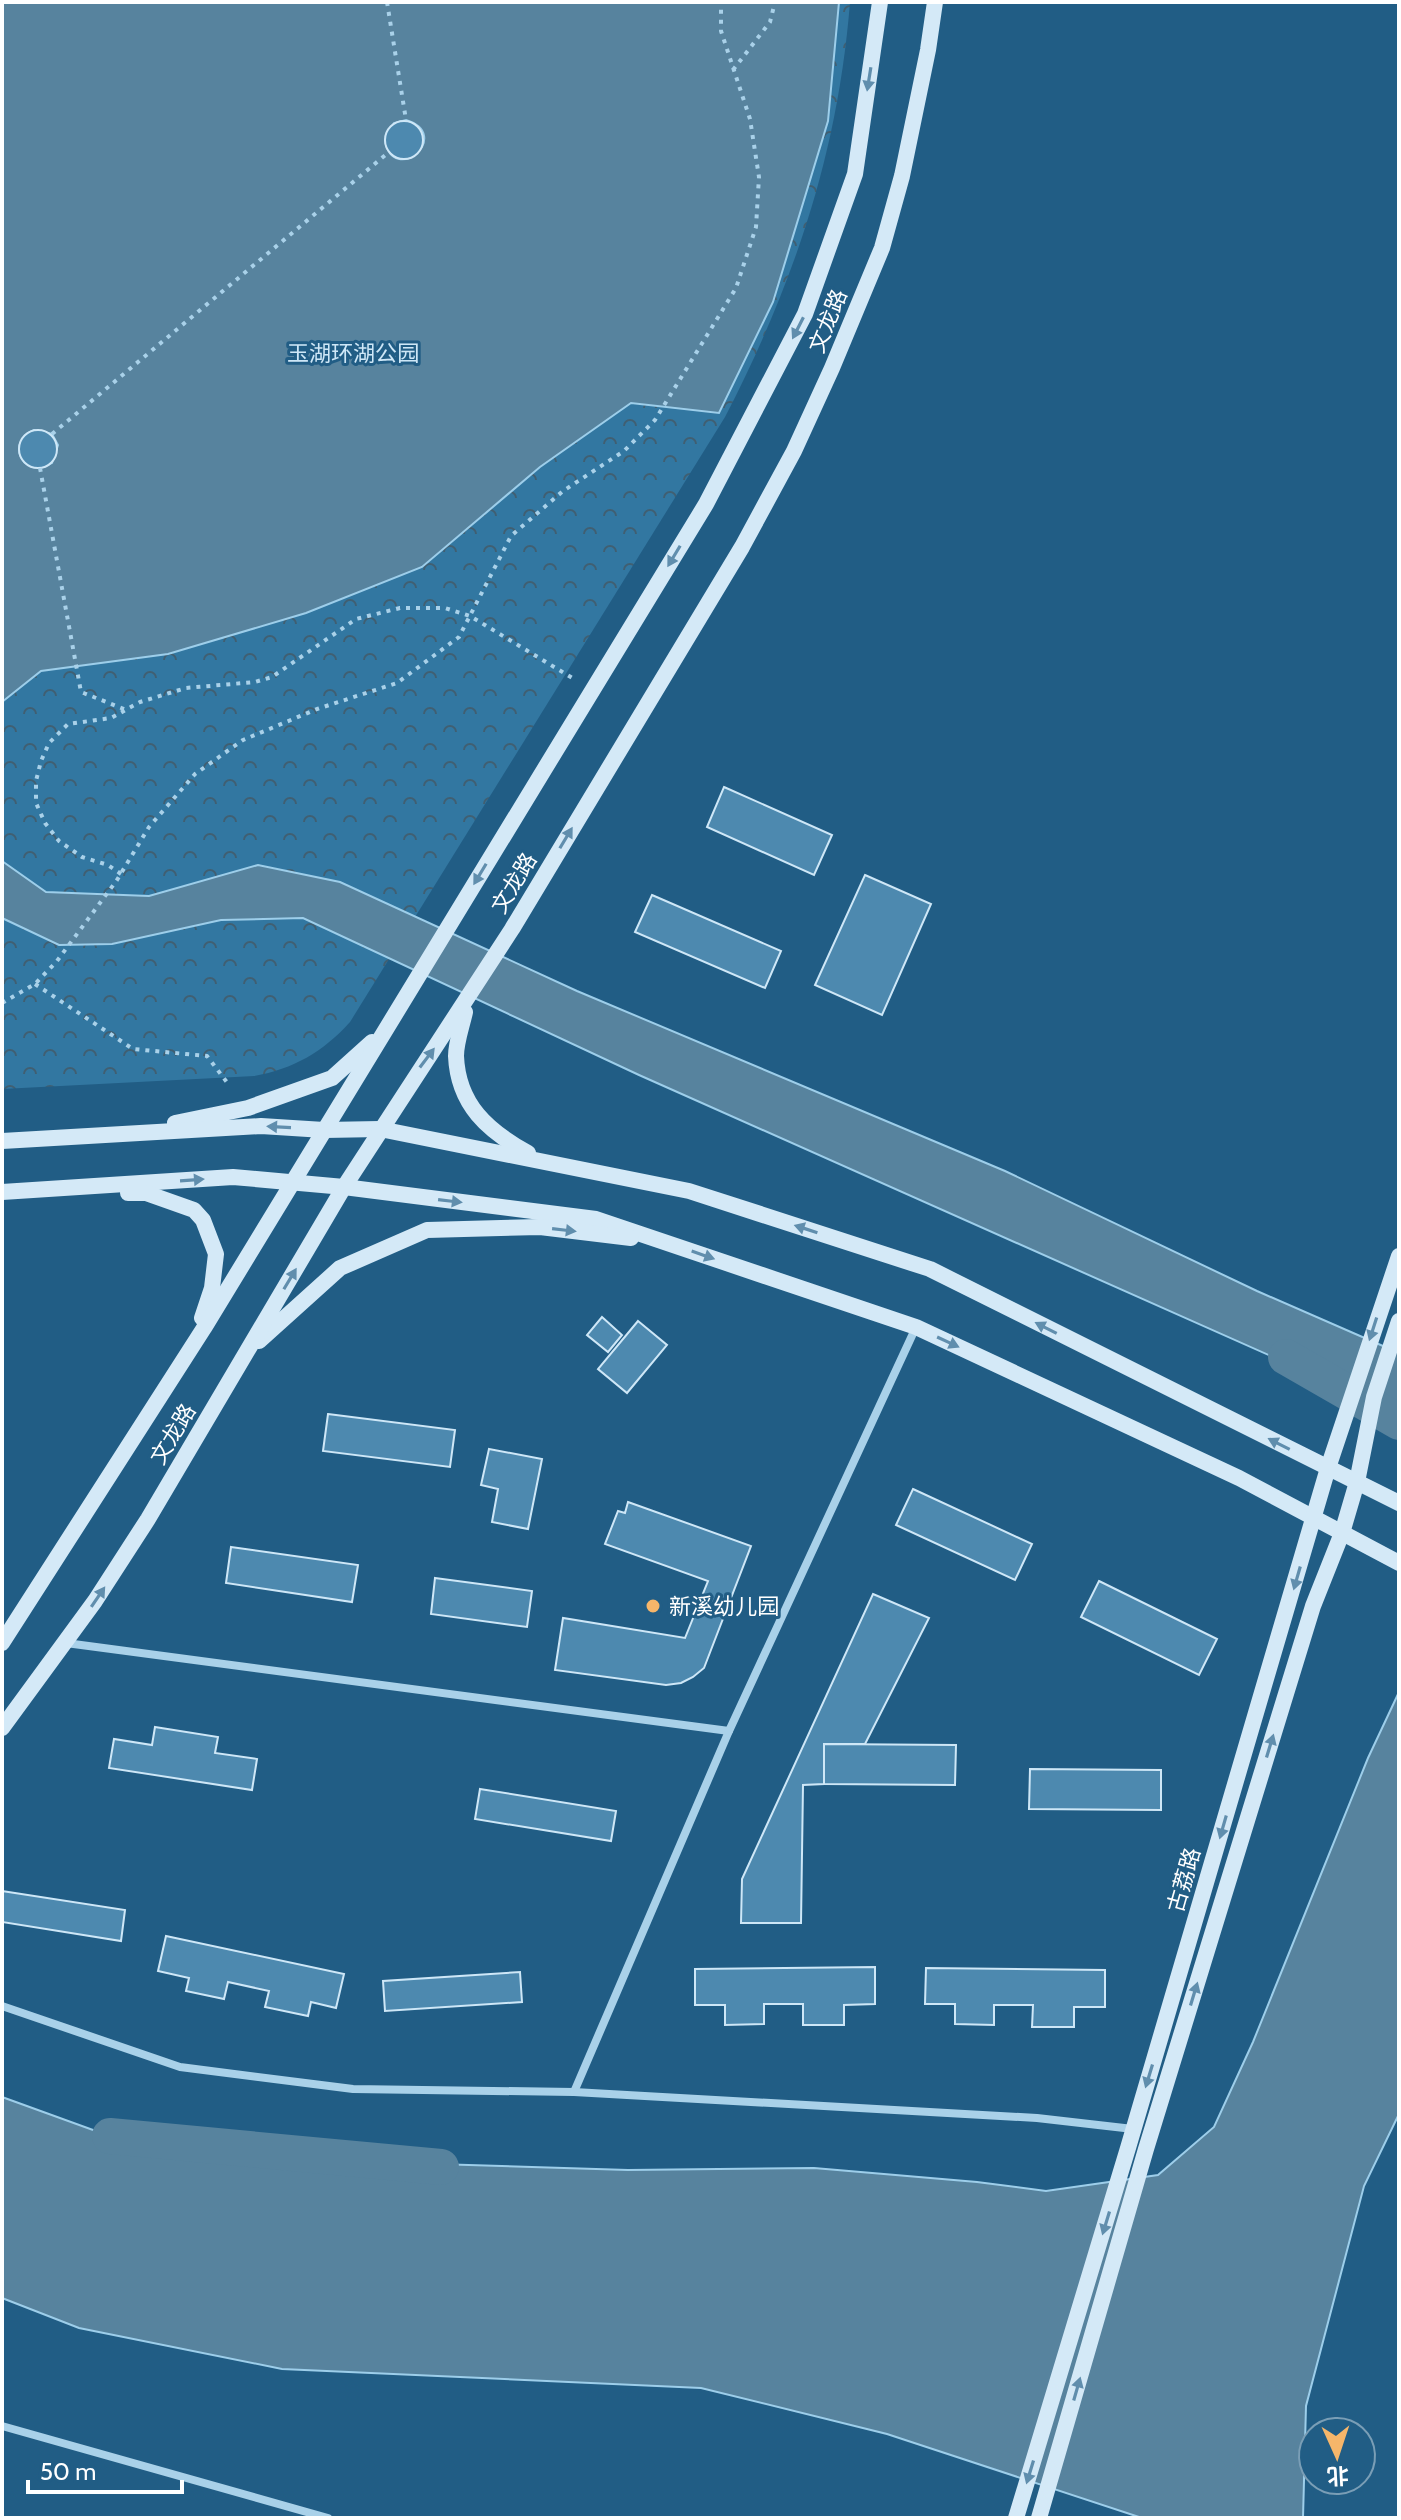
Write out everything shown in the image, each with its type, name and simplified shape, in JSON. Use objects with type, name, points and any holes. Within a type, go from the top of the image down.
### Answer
[{"type":"main road","name":"文龙路","points":[[2,1643],[194,1344],[706,504],[805,314],[855,174],[880,2]]},
{"type":"main road","name":"文龙路","points":[[2,1728],[65,1643],[148,1519],[344,1187],[469,998],[742,547],[794,451],[882,248],[902,176],[935,2]]},
{"type":"main road","points":[[469,998],[456,1053],[460,1084],[473,1111],[499,1137],[543,1162]]},
{"type":"main road","points":[[106,1135],[248,1108],[332,1078],[385,1031]]},
{"type":"main road","points":[[2,1141],[261,1126],[324,1130],[380,1129],[689,1191],[930,1269],[1399,1503]]},
{"type":"main road","points":[[2,1193],[233,1177],[344,1187],[596,1219],[916,1327],[1239,1478],[1399,1563]]},
{"type":"main road","points":[[2,1193],[146,1193],[194,1210],[203,1220],[216,1254],[212,1288],[194,1344]]},
{"type":"main road","points":[[246,1353],[340,1268],[427,1230],[540,1227],[668,1243]]},
{"type":"main road","name":"古荔路","points":[[1016,2518],[1328,1468],[1399,1256]]},
{"type":"main road","name":"古荔路","points":[[1039,2518],[1146,2149],[1313,1606],[1342,1533],[1357,1482],[1374,1397],[1399,1321]]},
{"type":"street","points":[[574,2092],[729,1731],[916,1327]]},
{"type":"street","points":[[65,1643],[729,1731]]},
{"type":"street","points":[[2,2006],[180,2067],[353,2089],[574,2092],[1037,2118],[1133,2129]]},
{"type":"street","points":[[2,2426],[328,2518]]},
{"type":"path","points":[[387,2],[406,120]]},
{"type":"path","points":[[2,1003],[35,984],[57,961],[117,880],[149,827],[195,774],[243,740],[317,709],[397,683],[459,637],[511,536],[563,491],[624,451],[655,420],[736,288],[756,227],[759,177],[750,119],[721,31],[721,2]]},
{"type":"path","points":[[733,70],[770,22],[775,2]]},
{"type":"path","points":[[52,434],[389,152]]},
{"type":"path","points":[[40,468],[81,692],[125,709]]},
{"type":"path","points":[[121,874],[108,865],[82,857],[59,841],[45,823],[36,803],[36,781],[49,743],[68,724],[111,718],[140,702],[186,688],[255,682],[272,677],[356,619],[400,608],[445,608],[470,616],[574,679]]},
{"type":"path","points":[[35,984],[133,1049],[207,1056],[229,1085]]},
{"type":"green space","name":"玉湖环湖公园","points":[[2,2],[850,2],[835,112],[809,216],[772,317],[725,417],[350,1022],[306,1058],[268,1073],[2,1089]]},
{"type":"shaded area","name":"玉湖环湖公园","points":[[2,2],[839,2],[828,121],[773,302],[719,413],[631,403],[540,467],[422,567],[306,613],[168,654],[41,671],[2,702]],"holes":[[[406,120],[419,127],[424,136],[423,145],[408,158],[398,159],[390,153],[385,140],[394,123]],[[34,430],[52,434],[58,445],[52,463],[42,467],[26,463],[19,451],[20,443]]]},
{"type":"shaded area","points":[[2,861],[46,892],[149,896],[258,865],[340,882],[577,991],[1005,1171],[1257,1291],[1399,1353],[1399,1413],[639,1075],[303,918],[221,920],[112,944],[59,945],[2,918]]},
{"type":"shaded area","points":[[1399,1692],[1399,2114],[1364,2186],[1306,2416],[1297,2416],[1297,2496],[1304,2496],[1303,2518],[1142,2518],[887,2434],[701,2388],[282,2369],[79,2328],[2,2298],[2,2097],[93,2130],[271,2159],[628,2170],[814,2168],[1046,2191],[1158,2175],[1214,2127],[1253,2042],[1368,1758]]},
{"type":"building","points":[[404,121],[418,126],[423,140],[418,154],[404,159],[390,154],[385,140],[390,126]]},
{"type":"building","points":[[38,430],[52,435],[57,449],[52,463],[38,468],[24,463],[19,449],[24,435]]},
{"type":"building","points":[[724,787],[832,835],[814,875],[707,827]]},
{"type":"building","points":[[865,875],[931,904],[882,1015],[815,985]]},
{"type":"building","points":[[652,895],[781,951],[765,988],[635,932]]},
{"type":"building","points":[[602,1317],[622,1335],[608,1352],[587,1335]]},
{"type":"building","points":[[638,1321],[667,1345],[627,1393],[598,1369]]},
{"type":"building","points":[[328,1414],[455,1430],[450,1467],[323,1451]]},
{"type":"building","points":[[489,1449],[542,1459],[528,1529],[492,1522],[498,1489],[481,1485]]},
{"type":"building","points":[[913,1489],[1032,1544],[1015,1580],[896,1525]]},
{"type":"building","points":[[628,1502],[751,1546],[704,1668],[681,1683],[666,1685],[555,1670],[563,1618],[685,1638],[708,1581],[605,1544],[618,1511],[625,1513]]},
{"type":"building","points":[[231,1547],[358,1565],[352,1602],[226,1583]]},
{"type":"building","points":[[435,1578],[532,1591],[527,1627],[431,1614]]},
{"type":"building","points":[[1099,1581],[1217,1639],[1199,1675],[1081,1617]]},
{"type":"building","points":[[873,1594],[929,1618],[865,1744],[824,1744],[824,1784],[803,1785],[801,1923],[741,1923],[742,1879]]},
{"type":"building","points":[[155,1727],[218,1737],[215,1753],[257,1759],[252,1790],[109,1768],[114,1739],[152,1745]]},
{"type":"building","points":[[824,1744],[956,1745],[955,1785],[824,1784]]},
{"type":"building","points":[[1030,1769],[1161,1770],[1161,1810],[1029,1809]]},
{"type":"building","points":[[480,1789],[616,1811],[611,1841],[475,1819]]},
{"type":"building","points":[[2,1891],[125,1910],[121,1941],[2,1922]]},
{"type":"building","points":[[166,1936],[344,1974],[336,2008],[311,2002],[308,2016],[265,2007],[269,1991],[228,1982],[224,1999],[186,1991],[189,1978],[158,1971]]},
{"type":"building","points":[[875,1967],[875,2004],[844,2005],[844,2025],[803,2025],[803,2004],[764,2004],[764,2024],[725,2025],[725,2005],[695,2005],[695,1969]]},
{"type":"building","points":[[926,1968],[1105,1970],[1105,2007],[1074,2007],[1074,2027],[1032,2027],[1033,2005],[994,2005],[994,2025],[955,2024],[955,2004],[925,2004]]},
{"type":"building","points":[[520,1972],[522,2002],[385,2011],[383,1981]]},
{"type":"waterway","points":[[1286,1357],[1399,1422]]},
{"type":"waterway","points":[[110,2136],[441,2167]]},
{"type":"place","name":"新溪幼儿园","points":[[653,1606]]}]
